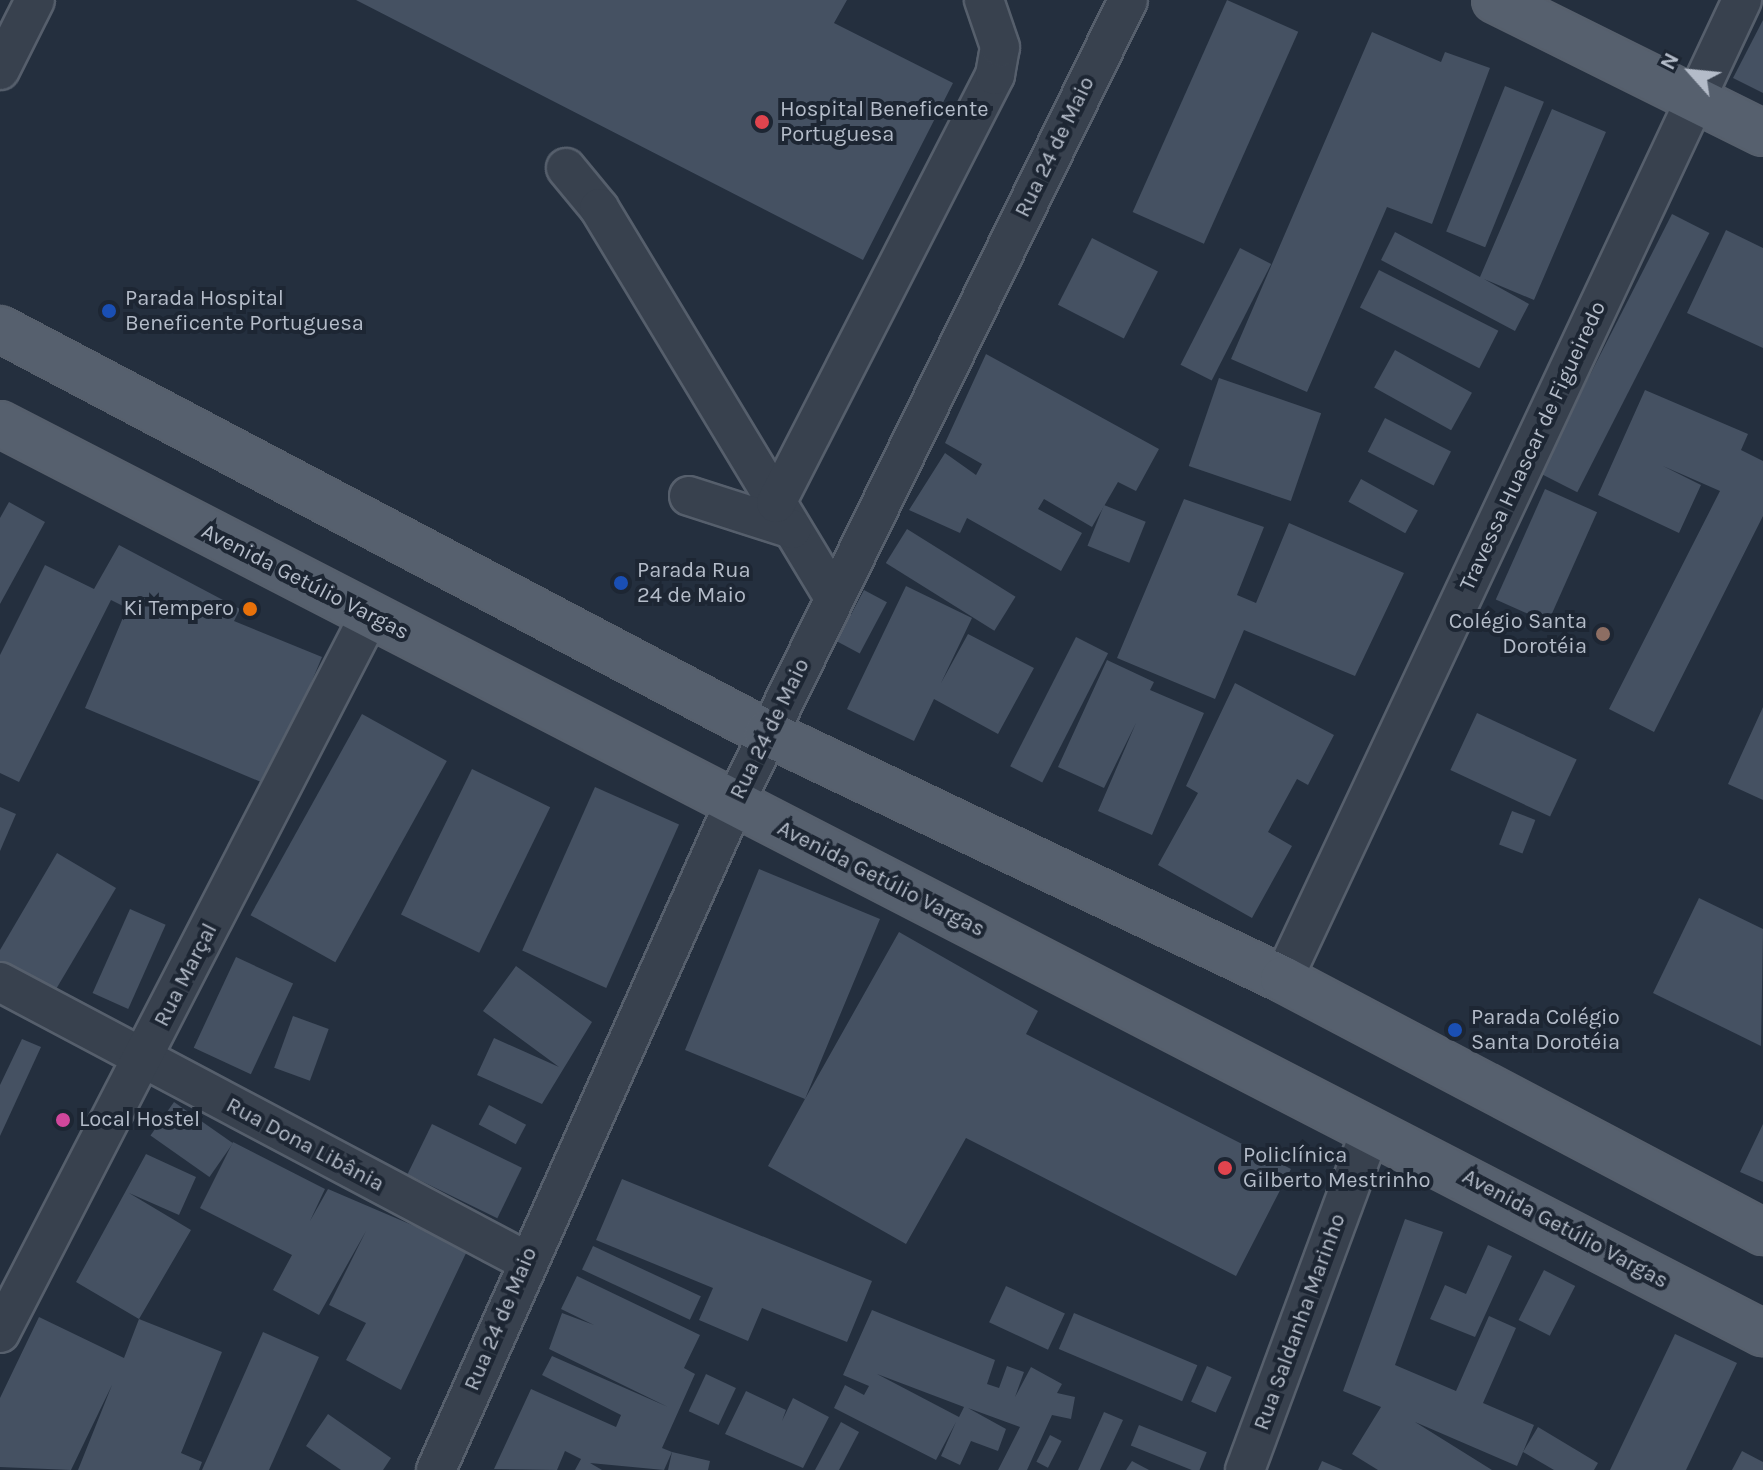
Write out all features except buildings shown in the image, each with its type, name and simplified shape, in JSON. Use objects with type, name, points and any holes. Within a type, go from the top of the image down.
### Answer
[{"type":"main road","points":[[1495,0],[1763,133]]},
{"type":"main road","points":[[0,329],[767,733],[1283,979],[1763,1232]]},
{"type":"main road","name":"Avenida Getúlio Vargas","points":[[0,424],[1763,1333]]},
{"type":"street","points":[[0,70],[35,0]]},
{"type":"street","points":[[784,516],[995,75],[1000,47],[984,0]]},
{"type":"street","name":"Rua 24 de Maio","points":[[436,1470],[526,1261],[767,733],[1128,0]]},
{"type":"street","name":"Travessa Huascar de Figueiredo","points":[[1283,979],[1742,0]]},
{"type":"street","points":[[566,168],[599,208],[834,598]]},
{"type":"street","points":[[689,496],[784,516]]},
{"type":"street","name":"Rua Marçal","points":[[0,1333],[370,615]]},
{"type":"street","name":"Rua Dona Libânia","points":[[0,982],[526,1261]]},
{"type":"street","name":"Rua Saldanha Marinho","points":[[1245,1470],[1371,1129]]},
{"type":"place","name":"Hospital Beneficente Portuguesa","points":[[762,122]]},
{"type":"place","name":"Parada Hospital Beneficente Portuguesa","points":[[109,311]]},
{"type":"place","name":"Parada Rua 24 de Maio","points":[[621,583]]},
{"type":"place","name":"Ki Tempero","points":[[250,609]]},
{"type":"place","name":"Colégio Santa Dorotéia","points":[[1603,634]]},
{"type":"place","name":"Parada Colégio Santa Dorotéia","points":[[1455,1030]]},
{"type":"place","name":"Local Hostel","points":[[63,1120]]},
{"type":"place","name":"Policlínica Gilberto Mestrinho","points":[[1225,1168]]}]
